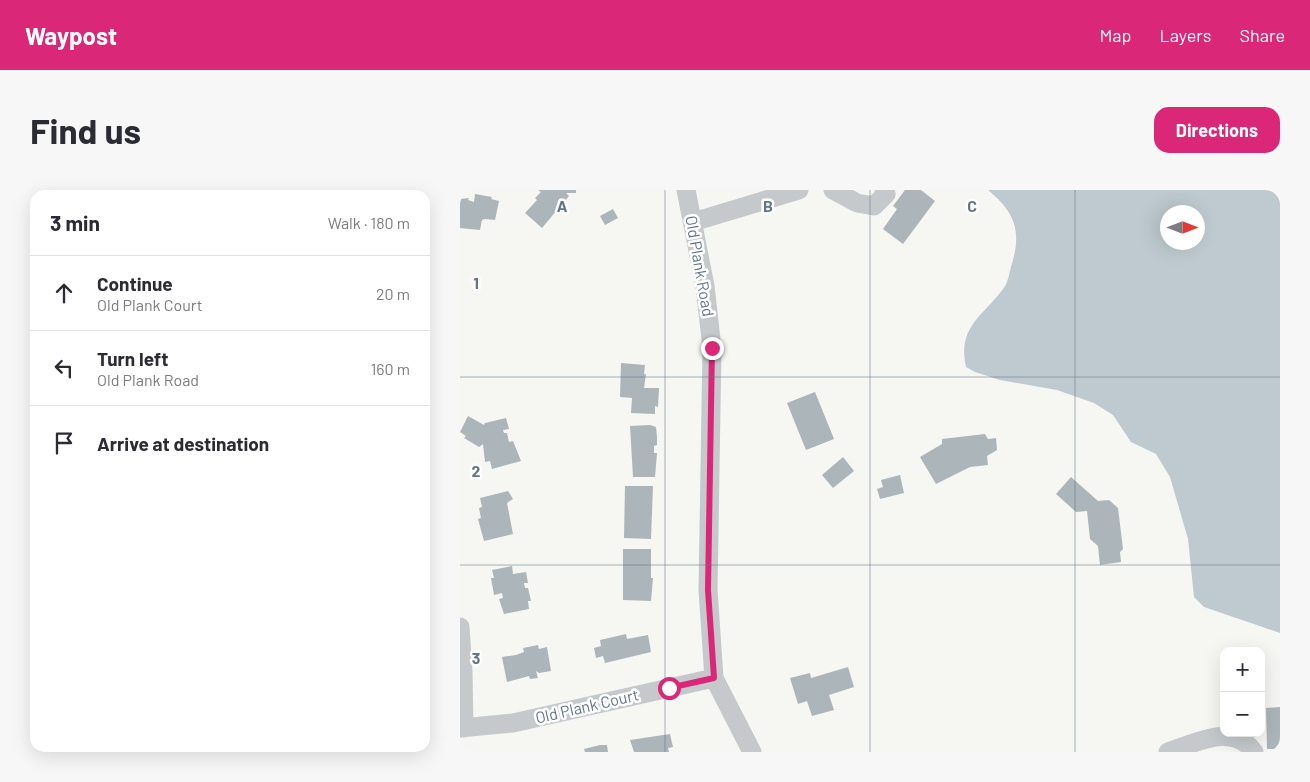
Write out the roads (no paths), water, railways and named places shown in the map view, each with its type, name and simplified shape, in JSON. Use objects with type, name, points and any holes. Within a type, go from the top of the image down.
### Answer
[{"type":"street","name":"Old Plank Road","points":[[686,190],[705,286],[712,348],[708,590],[714,678],[752,752]]},
{"type":"street","points":[[693,222],[799,190]]},
{"type":"street","points":[[833,190],[857,204],[874,206],[886,194],[884,190]]},
{"type":"street","points":[[460,627],[463,672],[462,728]]},
{"type":"street","name":"Old Plank Court","points":[[462,728],[513,723],[714,678]]},
{"type":"street","points":[[1168,752],[1209,737],[1231,736],[1248,743],[1254,752]]}]
